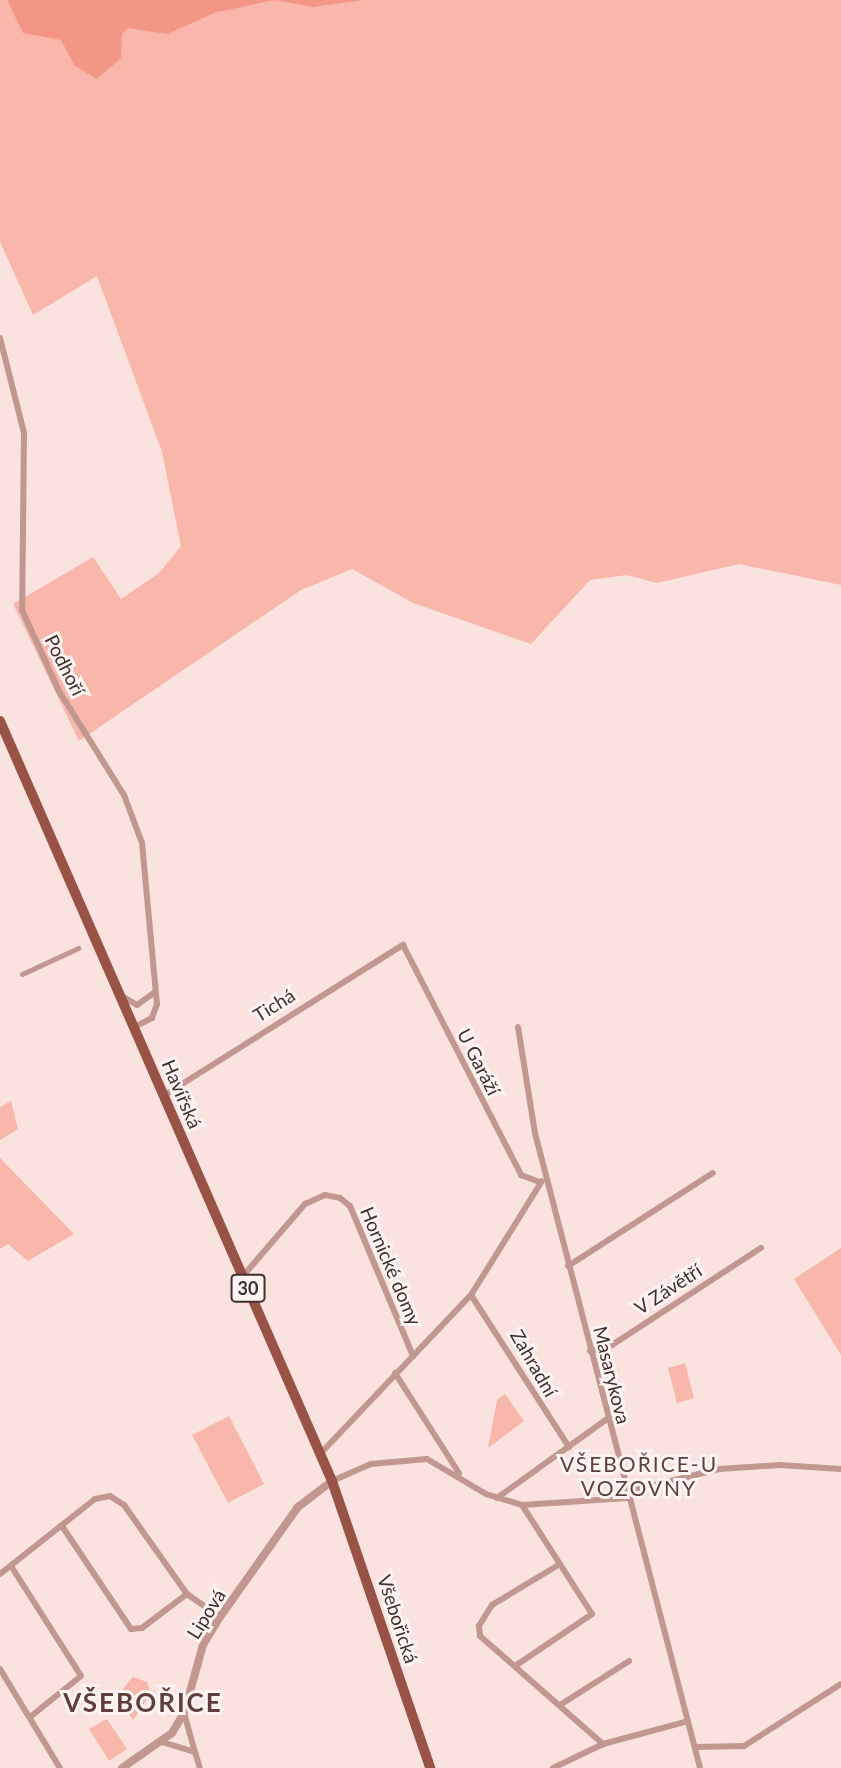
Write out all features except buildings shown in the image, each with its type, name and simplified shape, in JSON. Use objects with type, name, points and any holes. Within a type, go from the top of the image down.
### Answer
[{"type":"main road","name":"Havířská","points":[[0,721],[332,1481]]},
{"type":"main road","name":"Všebořická","points":[[332,1481],[430,1768]]},
{"type":"street","name":"Podhoří","points":[[0,338],[24,433],[22,610],[64,700],[133,813],[142,843],[155,992],[152,1018],[134,1027]]},
{"type":"street","name":"Tichá","points":[[163,1096],[403,945]]},
{"type":"street","name":"U Garáží","points":[[403,945],[521,1175],[539,1182]]},
{"type":"street","points":[[22,974],[78,948]]},
{"type":"street","points":[[121,994],[137,1005],[155,992]]},
{"type":"street","name":"Masarykova","points":[[518,1027],[547,1180],[568,1266],[700,1768]]},
{"type":"street","points":[[568,1266],[713,1173]]},
{"type":"street","points":[[320,1454],[471,1295],[539,1182],[547,1180]]},
{"type":"street","name":"Hornické domy","points":[[243,1276],[305,1204],[325,1195],[340,1198],[350,1206],[413,1356]]},
{"type":"street","name":"V Závětří","points":[[590,1351],[612,1345],[761,1248]]},
{"type":"street","name":"Zahradní","points":[[471,1295],[569,1447]]},
{"type":"street","points":[[395,1373],[460,1475]]},
{"type":"street","points":[[497,1498],[607,1419]]},
{"type":"street","points":[[332,1481],[371,1464],[408,1458],[427,1459],[497,1498],[522,1505],[627,1495],[719,1469],[780,1465],[841,1469]]},
{"type":"street","name":"Lipová","points":[[122,1768],[162,1742],[184,1713],[203,1645],[220,1617],[298,1507],[332,1481]]},
{"type":"street","points":[[0,1574],[94,1499],[118,1499],[187,1594],[220,1617]]},
{"type":"street","points":[[515,1666],[592,1614],[522,1505]]},
{"type":"street","points":[[62,1526],[131,1629],[142,1628],[187,1594]]},
{"type":"street","points":[[560,1564],[484,1614],[480,1636],[603,1744]]},
{"type":"street","points":[[11,1566],[81,1675],[30,1717]]},
{"type":"street","points":[[560,1705],[629,1661]]},
{"type":"street","points":[[0,1669],[60,1768]]},
{"type":"street","points":[[695,1747],[744,1746],[841,1684]]},
{"type":"street","points":[[184,1713],[200,1768]]},
{"type":"street","points":[[553,1768],[603,1744],[688,1721]]},
{"type":"street","points":[[162,1742],[195,1752]]},
{"type":"shaded area","points":[[0,0],[841,0],[841,585],[739,564],[657,583],[627,575],[590,580],[531,644],[413,603],[352,569],[301,590],[79,741],[13,604],[93,557],[121,599],[159,573],[181,546],[162,452],[97,276],[33,315],[0,242]]},
{"type":"shaded area","points":[[7,0],[275,0],[217,12],[167,34],[128,28],[122,34],[121,58],[97,79],[75,66],[61,40],[23,33]]},
{"type":"shaded area","points":[[275,0],[363,0],[313,7]]},
{"type":"shaded area","points":[[11,1101],[18,1129],[0,1140],[0,1107]]},
{"type":"shaded area","points":[[0,1158],[74,1234],[28,1261],[8,1244],[0,1249]]},
{"type":"shaded area","points":[[841,1248],[841,1355],[794,1279]]},
{"type":"shaded area","points":[[685,1363],[694,1398],[677,1403],[668,1368]]},
{"type":"shaded area","points":[[505,1394],[524,1421],[488,1448],[497,1400]]},
{"type":"shaded area","points":[[229,1416],[264,1484],[228,1503],[192,1435]]},
{"type":"shaded area","points":[[133,1677],[147,1682],[151,1693],[133,1720],[117,1696]]},
{"type":"shaded area","points":[[107,1719],[127,1749],[109,1761],[89,1729]]},
{"type":"district","name":"VŠEBOŘICE-U VOZOVNY","points":[[639,1476]]},
{"type":"district","name":"VŠEBOŘICE","points":[[143,1703]]}]
